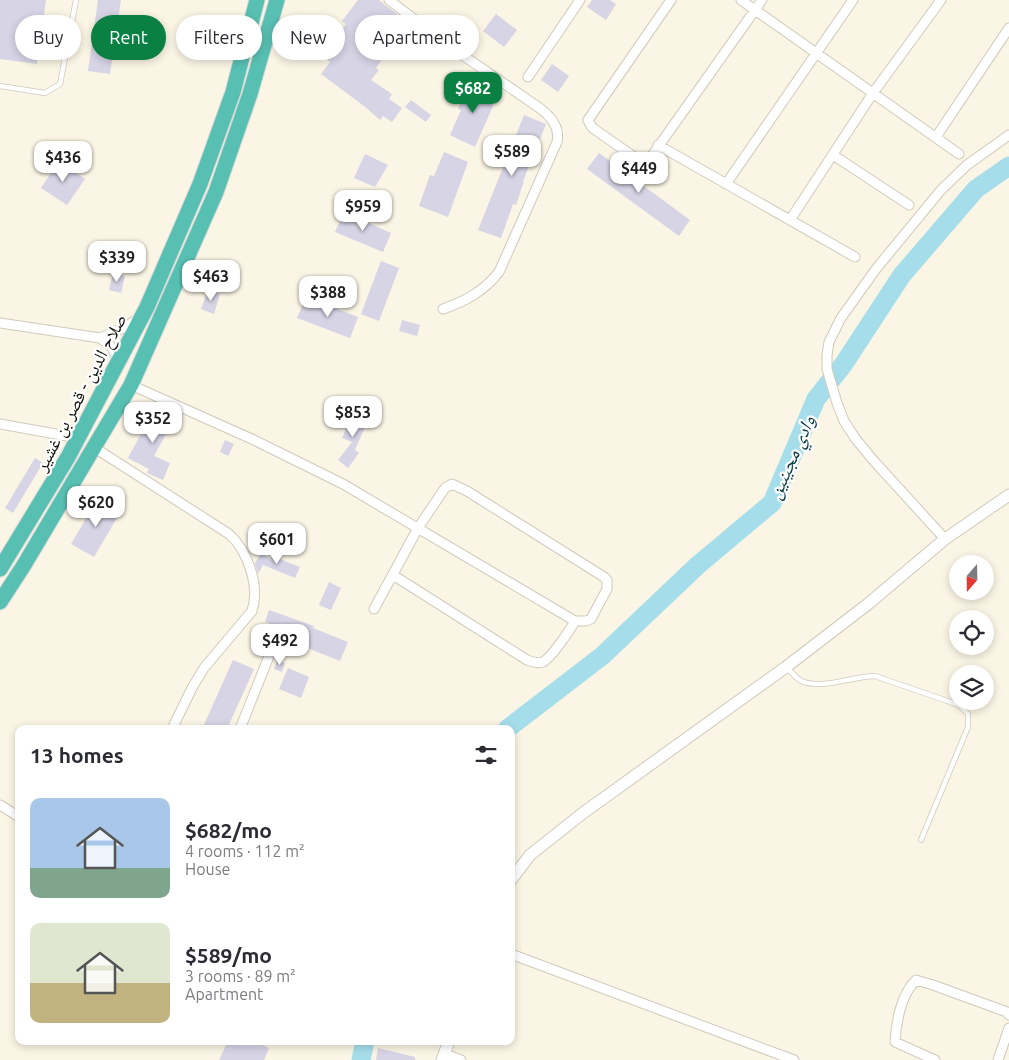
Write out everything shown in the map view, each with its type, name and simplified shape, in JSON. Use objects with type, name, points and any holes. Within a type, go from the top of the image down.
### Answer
[{"type":"highway","name":"صلاح الدين - قصر بن غشير","points":[[0,569],[78,438],[143,316],[200,184],[233,92],[257,0]]},
{"type":"highway","points":[[0,602],[95,448],[131,385],[216,192],[250,94],[278,0]]},
{"type":"street","points":[[388,0],[448,45],[542,109],[553,120],[558,130],[557,142],[499,272],[479,292],[463,302],[443,309]]},
{"type":"street","points":[[528,77],[580,0]]},
{"type":"street","points":[[671,0],[588,120],[591,126],[639,162],[648,160],[762,0]]},
{"type":"street","points":[[740,0],[960,154]]},
{"type":"street","points":[[726,184],[853,0]]},
{"type":"street","points":[[790,220],[873,93],[941,0]]},
{"type":"street","points":[[936,137],[1009,28]]},
{"type":"street","points":[[946,540],[855,438],[844,421],[827,369],[829,342],[835,328],[876,269],[953,176],[1009,135]]},
{"type":"street","points":[[658,145],[855,257]]},
{"type":"street","points":[[833,155],[909,206]]},
{"type":"street","points":[[100,338],[123,328],[143,316]]},
{"type":"street","points":[[0,323],[100,338],[111,346],[119,362]]},
{"type":"street","points":[[131,385],[310,467],[368,497],[418,528],[575,621],[590,619],[607,588],[607,580],[467,491],[452,484],[445,488],[418,528],[374,609]]},
{"type":"street","points":[[0,424],[78,438]]},
{"type":"street","points":[[95,448],[229,534],[239,543],[248,563],[255,600],[252,611],[204,668],[174,725]]},
{"type":"street","points":[[515,875],[530,855],[583,813],[786,667],[868,604],[946,540],[1009,495]]},
{"type":"street","points":[[392,576],[527,660],[536,663],[543,662],[549,657],[575,621]]},
{"type":"street","points":[[243,725],[280,631]]},
{"type":"street","points":[[0,805],[15,814]]},
{"type":"street","points":[[515,955],[794,1060]]},
{"type":"street","points":[[935,1060],[895,1042],[896,1023],[910,986],[916,980],[1007,1012],[1009,1015]]},
{"type":"street","points":[[998,1060],[1009,1028]]},
{"type":"street","points":[[448,1045],[443,1057],[461,1060]]},
{"type":"lane","points":[[0,86],[45,93],[60,84],[76,0]]},
{"type":"lane","points":[[786,667],[799,680],[815,685],[861,676],[875,676],[959,705],[968,714],[968,727],[921,840]]},
{"type":"building","points":[[0,0],[46,0],[44,15],[15,15],[15,60],[38,60],[37,64],[0,59]]},
{"type":"building","points":[[98,0],[121,0],[119,15],[96,15]]},
{"type":"building","points":[[358,0],[379,0],[398,15],[355,15],[355,60],[382,60],[376,68],[379,70],[371,80],[392,94],[389,99],[402,108],[392,122],[383,116],[380,120],[321,74],[330,62],[327,60],[345,60],[345,17]]},
{"type":"building","points":[[592,0],[610,0],[616,4],[606,20],[587,7]]},
{"type":"building","points":[[496,14],[517,30],[504,47],[483,31]]},
{"type":"building","points":[[91,50],[91,60],[112,60],[110,74],[88,71]]},
{"type":"building","points":[[552,64],[569,76],[558,92],[541,80]]},
{"type":"building","points":[[471,79],[482,84],[493,106],[475,147],[450,135],[461,110],[458,109]]},
{"type":"building","points":[[411,100],[431,115],[426,122],[405,107]]},
{"type":"building","points":[[524,115],[546,124],[523,181],[516,205],[513,204],[501,238],[478,230]]},
{"type":"building","points":[[444,152],[468,162],[448,217],[419,206],[430,175],[434,176]]},
{"type":"building","points":[[599,153],[690,220],[679,236],[587,169]]},
{"type":"building","points":[[365,154],[388,165],[375,187],[354,178]]},
{"type":"building","points":[[59,161],[85,179],[67,205],[41,188]]},
{"type":"building","points":[[344,212],[391,233],[383,252],[335,232]]},
{"type":"building","points":[[381,261],[399,268],[379,321],[361,314]]},
{"type":"building","points":[[113,273],[125,276],[121,293],[109,290]]},
{"type":"building","points":[[208,290],[220,294],[214,314],[201,309]]},
{"type":"building","points":[[306,297],[358,317],[350,338],[297,318]]},
{"type":"building","points":[[402,320],[420,325],[417,336],[399,331]]},
{"type":"building","points":[[155,408],[175,418],[154,456],[170,463],[163,480],[147,473],[149,469],[128,458]]},
{"type":"building","points":[[354,411],[369,418],[355,450],[359,453],[348,468],[338,460],[352,442],[342,438]]},
{"type":"building","points":[[225,440],[234,444],[228,456],[220,452]]},
{"type":"building","points":[[35,458],[43,463],[13,513],[5,508]]},
{"type":"building","points":[[98,498],[121,511],[94,557],[71,544]]},
{"type":"building","points":[[261,553],[271,559],[272,556],[300,567],[295,578],[263,565],[258,574],[255,563]]},
{"type":"building","points":[[329,582],[341,588],[331,610],[319,605]]},
{"type":"building","points":[[269,610],[314,626],[313,628],[348,642],[340,661],[305,647],[305,649],[286,642],[290,632],[281,625],[276,626],[265,622]]},
{"type":"building","points":[[233,660],[254,669],[229,725],[204,725]]},
{"type":"building","points":[[277,661],[285,663],[282,672],[274,669]]},
{"type":"building","points":[[288,668],[309,677],[301,698],[279,689]]},
{"type":"building","points":[[226,1045],[263,1045],[269,1048],[264,1060],[219,1060]]},
{"type":"building","points":[[378,1048],[415,1057],[415,1060],[376,1060]]},
{"type":"waterway","name":"وادي مجينين","points":[[512,725],[602,656],[698,565],[772,503],[816,399],[843,365],[902,275],[976,189],[1009,166]]},
{"type":"waterway","name":"وادي مجينين","points":[[361,1060],[364,1045]]}]
